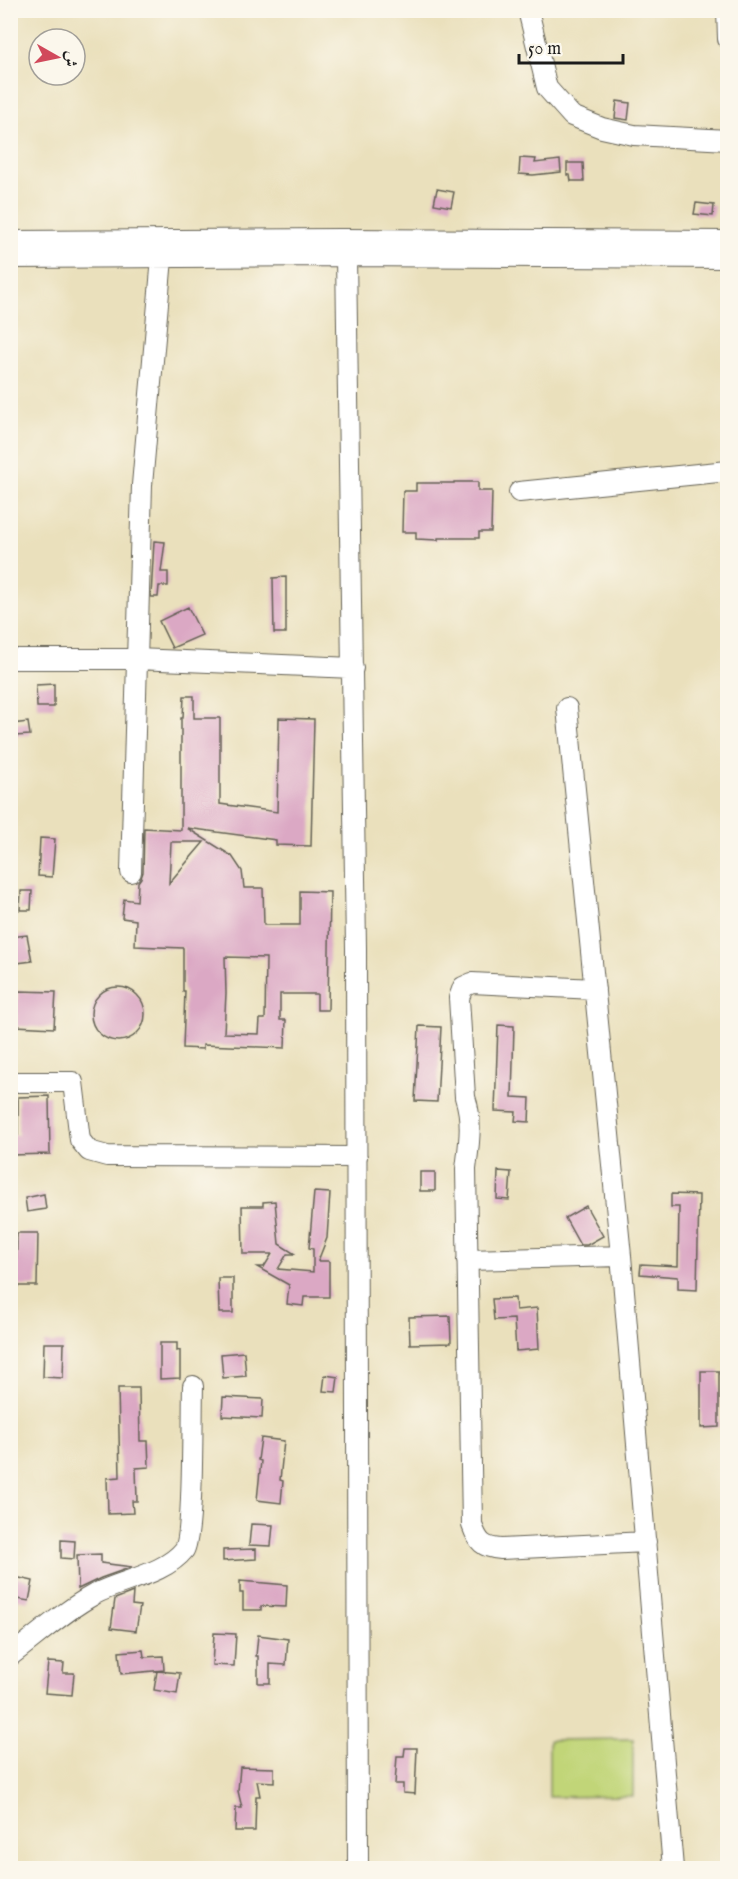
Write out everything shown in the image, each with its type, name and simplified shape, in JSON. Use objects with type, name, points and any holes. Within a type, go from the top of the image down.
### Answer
[{"type":"street","points":[[528,10],[547,88],[572,116],[602,128],[634,135],[728,140]]},
{"type":"street","points":[[727,10],[728,39]]},
{"type":"street","points":[[10,241],[342,239],[728,241]]},
{"type":"street","points":[[346,256],[353,668],[357,1157],[358,1869]]},
{"type":"street","points":[[10,258],[346,256],[728,258]]},
{"type":"street","points":[[131,872],[142,485],[162,258]]},
{"type":"street","points":[[519,492],[728,471]]},
{"type":"street","points":[[10,658],[136,659],[353,668]]},
{"type":"street","points":[[567,708],[621,1256],[673,1869]]},
{"type":"street","points":[[595,989],[472,983],[463,987],[459,998],[465,1097],[470,1110],[471,1125],[466,1168],[472,1525],[478,1539],[490,1548],[646,1542]]},
{"type":"street","points":[[10,1082],[73,1082],[80,1140],[89,1151],[107,1156],[357,1157]]},
{"type":"street","points":[[467,1260],[621,1256]]},
{"type":"street","points":[[10,1656],[85,1600],[113,1586],[146,1575],[169,1562],[185,1549],[190,1526],[193,1386]]},
{"type":"green space","points":[[633,1739],[633,1796],[549,1797],[549,1740]]},
{"type":"building","points":[[617,101],[630,103],[628,120],[615,118]]},
{"type":"building","points":[[520,158],[536,159],[535,163],[560,160],[561,172],[519,174]]},
{"type":"building","points":[[567,163],[583,163],[584,181],[571,181],[570,175],[567,175]]},
{"type":"building","points":[[437,189],[454,192],[451,207],[434,204]]},
{"type":"building","points":[[696,203],[714,205],[713,216],[694,214]]},
{"type":"building","points":[[478,482],[478,491],[492,491],[491,532],[479,532],[479,538],[438,538],[438,540],[416,539],[416,532],[402,532],[403,491],[416,491],[416,483]]},
{"type":"building","points":[[154,541],[165,542],[161,572],[168,572],[168,586],[159,586],[158,597],[151,597]]},
{"type":"building","points":[[286,577],[286,633],[274,633],[273,578]]},
{"type":"building","points":[[188,607],[202,635],[172,648],[159,621]]},
{"type":"building","points":[[54,684],[54,707],[37,707],[36,685]]},
{"type":"building","points":[[184,696],[194,696],[194,718],[220,718],[220,804],[277,812],[279,718],[314,719],[311,846],[276,845],[276,840],[187,828],[232,856],[242,871],[244,888],[263,888],[264,925],[300,925],[300,891],[330,892],[328,1010],[317,1010],[317,994],[280,994],[280,1020],[286,1020],[285,1048],[203,1045],[203,1049],[183,1048],[185,991],[183,991],[183,948],[135,946],[136,920],[122,918],[124,899],[137,901],[138,882],[143,872],[144,828],[181,830],[181,718],[183,718]],"holes":[[[171,842],[204,842],[169,883]],[[225,957],[266,958],[265,1019],[260,1019],[259,1034],[224,1033]]]},
{"type":"building","points":[[28,722],[30,735],[14,736],[12,724]]},
{"type":"building","points":[[40,838],[55,839],[52,877],[38,876]]},
{"type":"building","points":[[21,891],[32,891],[31,910],[20,910]]},
{"type":"building","points":[[27,935],[32,961],[10,964],[10,937]]},
{"type":"building","points":[[113,987],[123,987],[133,991],[141,999],[145,1014],[141,1029],[133,1037],[123,1041],[113,1041],[103,1037],[95,1029],[91,1019],[91,1009],[95,999],[103,991]]},
{"type":"building","points":[[18,991],[56,992],[54,1028],[16,1026]]},
{"type":"building","points":[[498,1025],[514,1026],[512,1097],[530,1098],[529,1122],[515,1121],[516,1112],[495,1111]]},
{"type":"building","points":[[419,1026],[441,1027],[437,1102],[415,1101]]},
{"type":"building","points":[[49,1096],[50,1154],[10,1155],[10,1135],[18,1135],[18,1097]]},
{"type":"building","points":[[498,1171],[511,1172],[509,1200],[497,1199]]},
{"type":"building","points":[[420,1172],[435,1172],[435,1191],[420,1191]]},
{"type":"building","points":[[314,1192],[330,1193],[327,1238],[318,1261],[329,1261],[329,1297],[304,1297],[303,1306],[287,1304],[289,1285],[257,1267],[264,1267],[272,1254],[243,1254],[242,1206],[263,1206],[263,1202],[275,1201],[279,1244],[295,1254],[287,1254],[278,1269],[313,1272],[313,1249],[309,1248]]},
{"type":"building","points":[[44,1194],[46,1209],[27,1212],[25,1198]]},
{"type":"building","points":[[671,1194],[699,1195],[697,1290],[678,1289],[678,1277],[640,1274],[641,1264],[678,1266],[679,1207],[671,1207]]},
{"type":"building","points":[[586,1206],[603,1236],[587,1245],[580,1245],[565,1218]]},
{"type":"building","points":[[17,1233],[38,1233],[37,1286],[16,1286]]},
{"type":"building","points":[[218,1278],[233,1278],[233,1313],[219,1313]]},
{"type":"building","points":[[515,1298],[516,1310],[537,1308],[539,1349],[516,1351],[514,1319],[494,1320],[492,1299]]},
{"type":"building","points":[[450,1316],[451,1343],[410,1344],[409,1317]]},
{"type":"building","points":[[44,1343],[64,1343],[63,1378],[43,1377]]},
{"type":"building","points":[[160,1343],[177,1343],[177,1351],[180,1350],[180,1378],[160,1379]]},
{"type":"building","points":[[244,1352],[246,1376],[223,1378],[221,1354]]},
{"type":"building","points":[[701,1371],[719,1371],[719,1427],[701,1428]]},
{"type":"building","points":[[325,1375],[338,1377],[336,1392],[323,1391]]},
{"type":"building","points":[[118,1388],[139,1388],[140,1441],[148,1441],[149,1467],[136,1468],[137,1501],[132,1501],[133,1513],[108,1514],[107,1478],[120,1477]]},
{"type":"building","points":[[223,1397],[263,1399],[262,1418],[222,1416]]},
{"type":"building","points":[[261,1438],[284,1441],[280,1480],[283,1481],[281,1503],[257,1500]]},
{"type":"building","points":[[251,1524],[273,1525],[271,1546],[249,1545]]},
{"type":"building","points":[[61,1540],[75,1541],[74,1559],[61,1558]]},
{"type":"building","points":[[256,1549],[256,1559],[223,1561],[223,1550]]},
{"type":"building","points":[[101,1554],[101,1563],[132,1567],[78,1589],[77,1555]]},
{"type":"building","points":[[15,1577],[33,1581],[29,1601],[11,1598]]},
{"type":"building","points":[[240,1581],[287,1585],[286,1607],[261,1606],[261,1610],[243,1610]]},
{"type":"building","points":[[133,1592],[132,1605],[140,1606],[136,1631],[111,1628],[115,1599]]},
{"type":"building","points":[[214,1633],[236,1634],[234,1666],[212,1665]]},
{"type":"building","points":[[258,1635],[288,1639],[286,1665],[270,1664],[270,1683],[258,1683],[258,1656],[256,1656]]},
{"type":"building","points":[[143,1650],[144,1657],[163,1656],[164,1670],[121,1674],[119,1652]]},
{"type":"building","points":[[48,1662],[64,1663],[63,1673],[74,1673],[72,1695],[45,1693]]},
{"type":"building","points":[[157,1671],[180,1673],[177,1694],[154,1690]]},
{"type":"building","points":[[405,1748],[417,1748],[415,1794],[403,1793],[403,1784],[395,1784],[397,1756],[404,1756]]},
{"type":"building","points":[[240,1767],[274,1768],[274,1782],[257,1781],[260,1796],[256,1796],[255,1831],[235,1831],[236,1808],[242,1808],[238,1791]]}]
